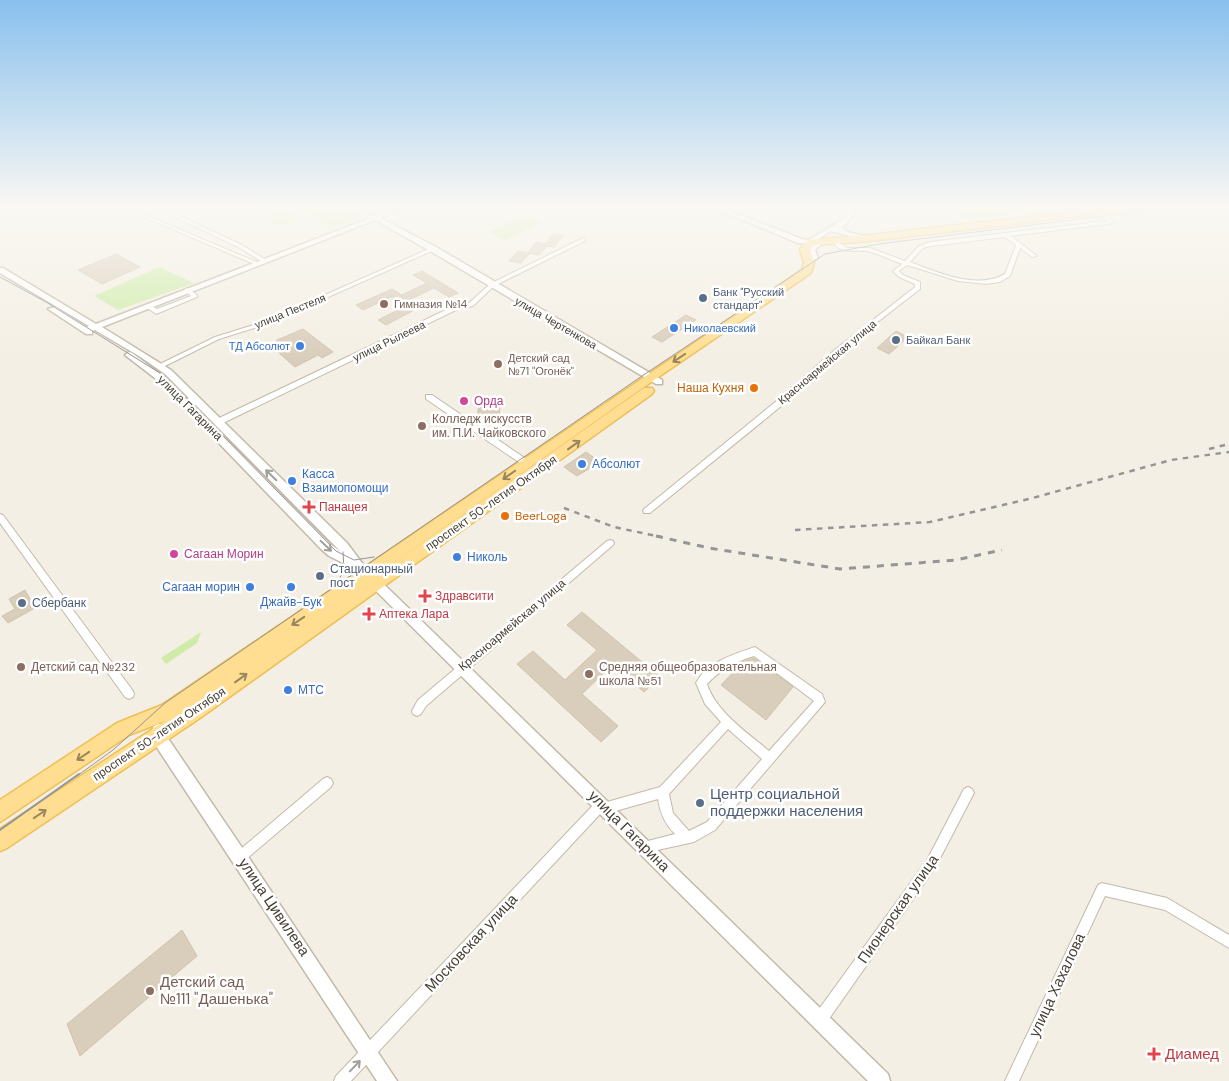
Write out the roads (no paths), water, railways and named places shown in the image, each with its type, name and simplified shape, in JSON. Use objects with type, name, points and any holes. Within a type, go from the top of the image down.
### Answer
[{"type":"main road","name":"проспект 50-летия Октября","points":[[0,841],[194,712],[367,574],[547,464],[654,380],[807,271],[810,258]]},
{"type":"main road","name":"проспект 50-летия Октября","points":[[0,812],[123,729],[168,711],[526,463],[805,282],[817,269],[814,258]]},
{"type":"street","points":[[250,258],[259,262]]},
{"type":"street","points":[[255,258],[259,262]]},
{"type":"street","points":[[91,329],[268,258]]},
{"type":"street","name":"улица Пестеля","points":[[160,366],[200,346],[234,332],[268,322],[412,258]]},
{"type":"street","name":"улица Чертенкова","points":[[448,258],[654,380]]},
{"type":"street","name":"улица Рылеева","points":[[218,422],[454,308],[471,305],[492,285],[545,258]]},
{"type":"street","points":[[893,258],[958,279],[982,282],[998,280],[1008,275],[1014,258]]},
{"type":"street","points":[[906,263],[911,258]]},
{"type":"street","name":"Красноармейская улица","points":[[647,510],[782,401],[838,350],[918,288],[918,283],[901,276],[896,271],[906,263]]},
{"type":"street","name":"улица Гагарина","points":[[0,270],[91,329],[163,380],[325,546],[367,574]]},
{"type":"street","name":"улица Гагарина","points":[[0,278],[168,372],[343,546],[367,574],[880,1081]]},
{"type":"street","points":[[429,397],[526,463]]},
{"type":"street","points":[[0,517],[129,694]]},
{"type":"street","name":"Красноармейская улица","points":[[417,711],[422,703],[462,667],[610,542]]},
{"type":"street","points":[[644,847],[694,836],[711,826],[770,759],[820,702],[818,697],[755,651],[727,661],[714,669],[701,684],[705,698],[716,711],[770,759]]},
{"type":"street","points":[[157,735],[168,711]]},
{"type":"street","points":[[603,806],[662,792],[728,722]]},
{"type":"street","name":"улица Цивилева","points":[[157,735],[388,1081]]},
{"type":"street","points":[[240,857],[327,783]]},
{"type":"street","points":[[662,792],[669,820],[686,838]]},
{"type":"street","name":"Пионерская улица","points":[[819,1020],[931,864],[968,793]]},
{"type":"street","name":"Московская улица","points":[[341,1081],[603,806]]},
{"type":"street","points":[[1102,889],[1167,904],[1229,942]]},
{"type":"street","name":"улица Хахалова","points":[[1012,1081],[1102,889]]},
{"type":"tram line","points":[[77,776],[113,750],[165,703],[645,374],[818,258]]},
{"type":"tram line","points":[[0,277],[46,302],[163,375],[336,551],[343,555]]},
{"type":"tram line","points":[[336,585],[344,570],[343,555]]},
{"type":"tram line","points":[[343,555],[354,560],[374,557]]},
{"type":"tram line","points":[[0,830],[79,774]]},
{"type":"railway","points":[[1209,449],[1229,444]]},
{"type":"railway","points":[[795,530],[930,522],[1029,499],[1171,460],[1229,452]]},
{"type":"railway","points":[[564,508],[614,527],[661,537]]},
{"type":"railway","points":[[656,536],[709,548],[840,569],[956,560],[1002,550]]},
{"type":"place","name":"Банк \"Русский стандарт\"","points":[[703,298]]},
{"type":"place","name":"Гимназия №14","points":[[384,304]]},
{"type":"place","name":"Николаевский","points":[[674,328]]},
{"type":"place","name":"Байкал Банк","points":[[896,340]]},
{"type":"place","name":"ТД Абсолют","points":[[300,346]]},
{"type":"place","name":"Детский сад №71 \"Огонёк\"","points":[[498,364]]},
{"type":"place","name":"Наша Кухня","points":[[754,388]]},
{"type":"place","name":"Орда","points":[[464,401]]},
{"type":"place","name":"Колледж искусств им. П.И. Чайковского","points":[[422,426]]},
{"type":"place","name":"Абсолют","points":[[582,464]]},
{"type":"place","name":"Касса Взаимопомощи","points":[[292,481]]},
{"type":"place","name":"Панацея","points":[[309,507]]},
{"type":"place","name":"BeerLoga","points":[[505,516]]},
{"type":"place","name":"Сагаан Морин","points":[[174,554]]},
{"type":"place","name":"Николь","points":[[457,557]]},
{"type":"place","name":"Стационарный пост","points":[[320,576]]},
{"type":"place","name":"Сагаан морин","points":[[250,587]]},
{"type":"place","name":"Джайв-Бук","points":[[291,587]]},
{"type":"place","name":"Здравсити","points":[[425,596]]},
{"type":"place","name":"Сбербанк","points":[[22,603]]},
{"type":"place","name":"Аптека Лара","points":[[369,614]]},
{"type":"place","name":"Детский сад №232","points":[[21,667]]},
{"type":"place","name":"Средняя общеобразовательная школа №51","points":[[589,674]]},
{"type":"place","name":"МТС","points":[[288,690]]},
{"type":"place","name":"Центр социальной поддержки населения","points":[[700,803]]},
{"type":"place","name":"Детский сад №111 \"Дашенька\"","points":[[150,991]]},
{"type":"place","name":"Диамед","points":[[1154,1054]]}]
